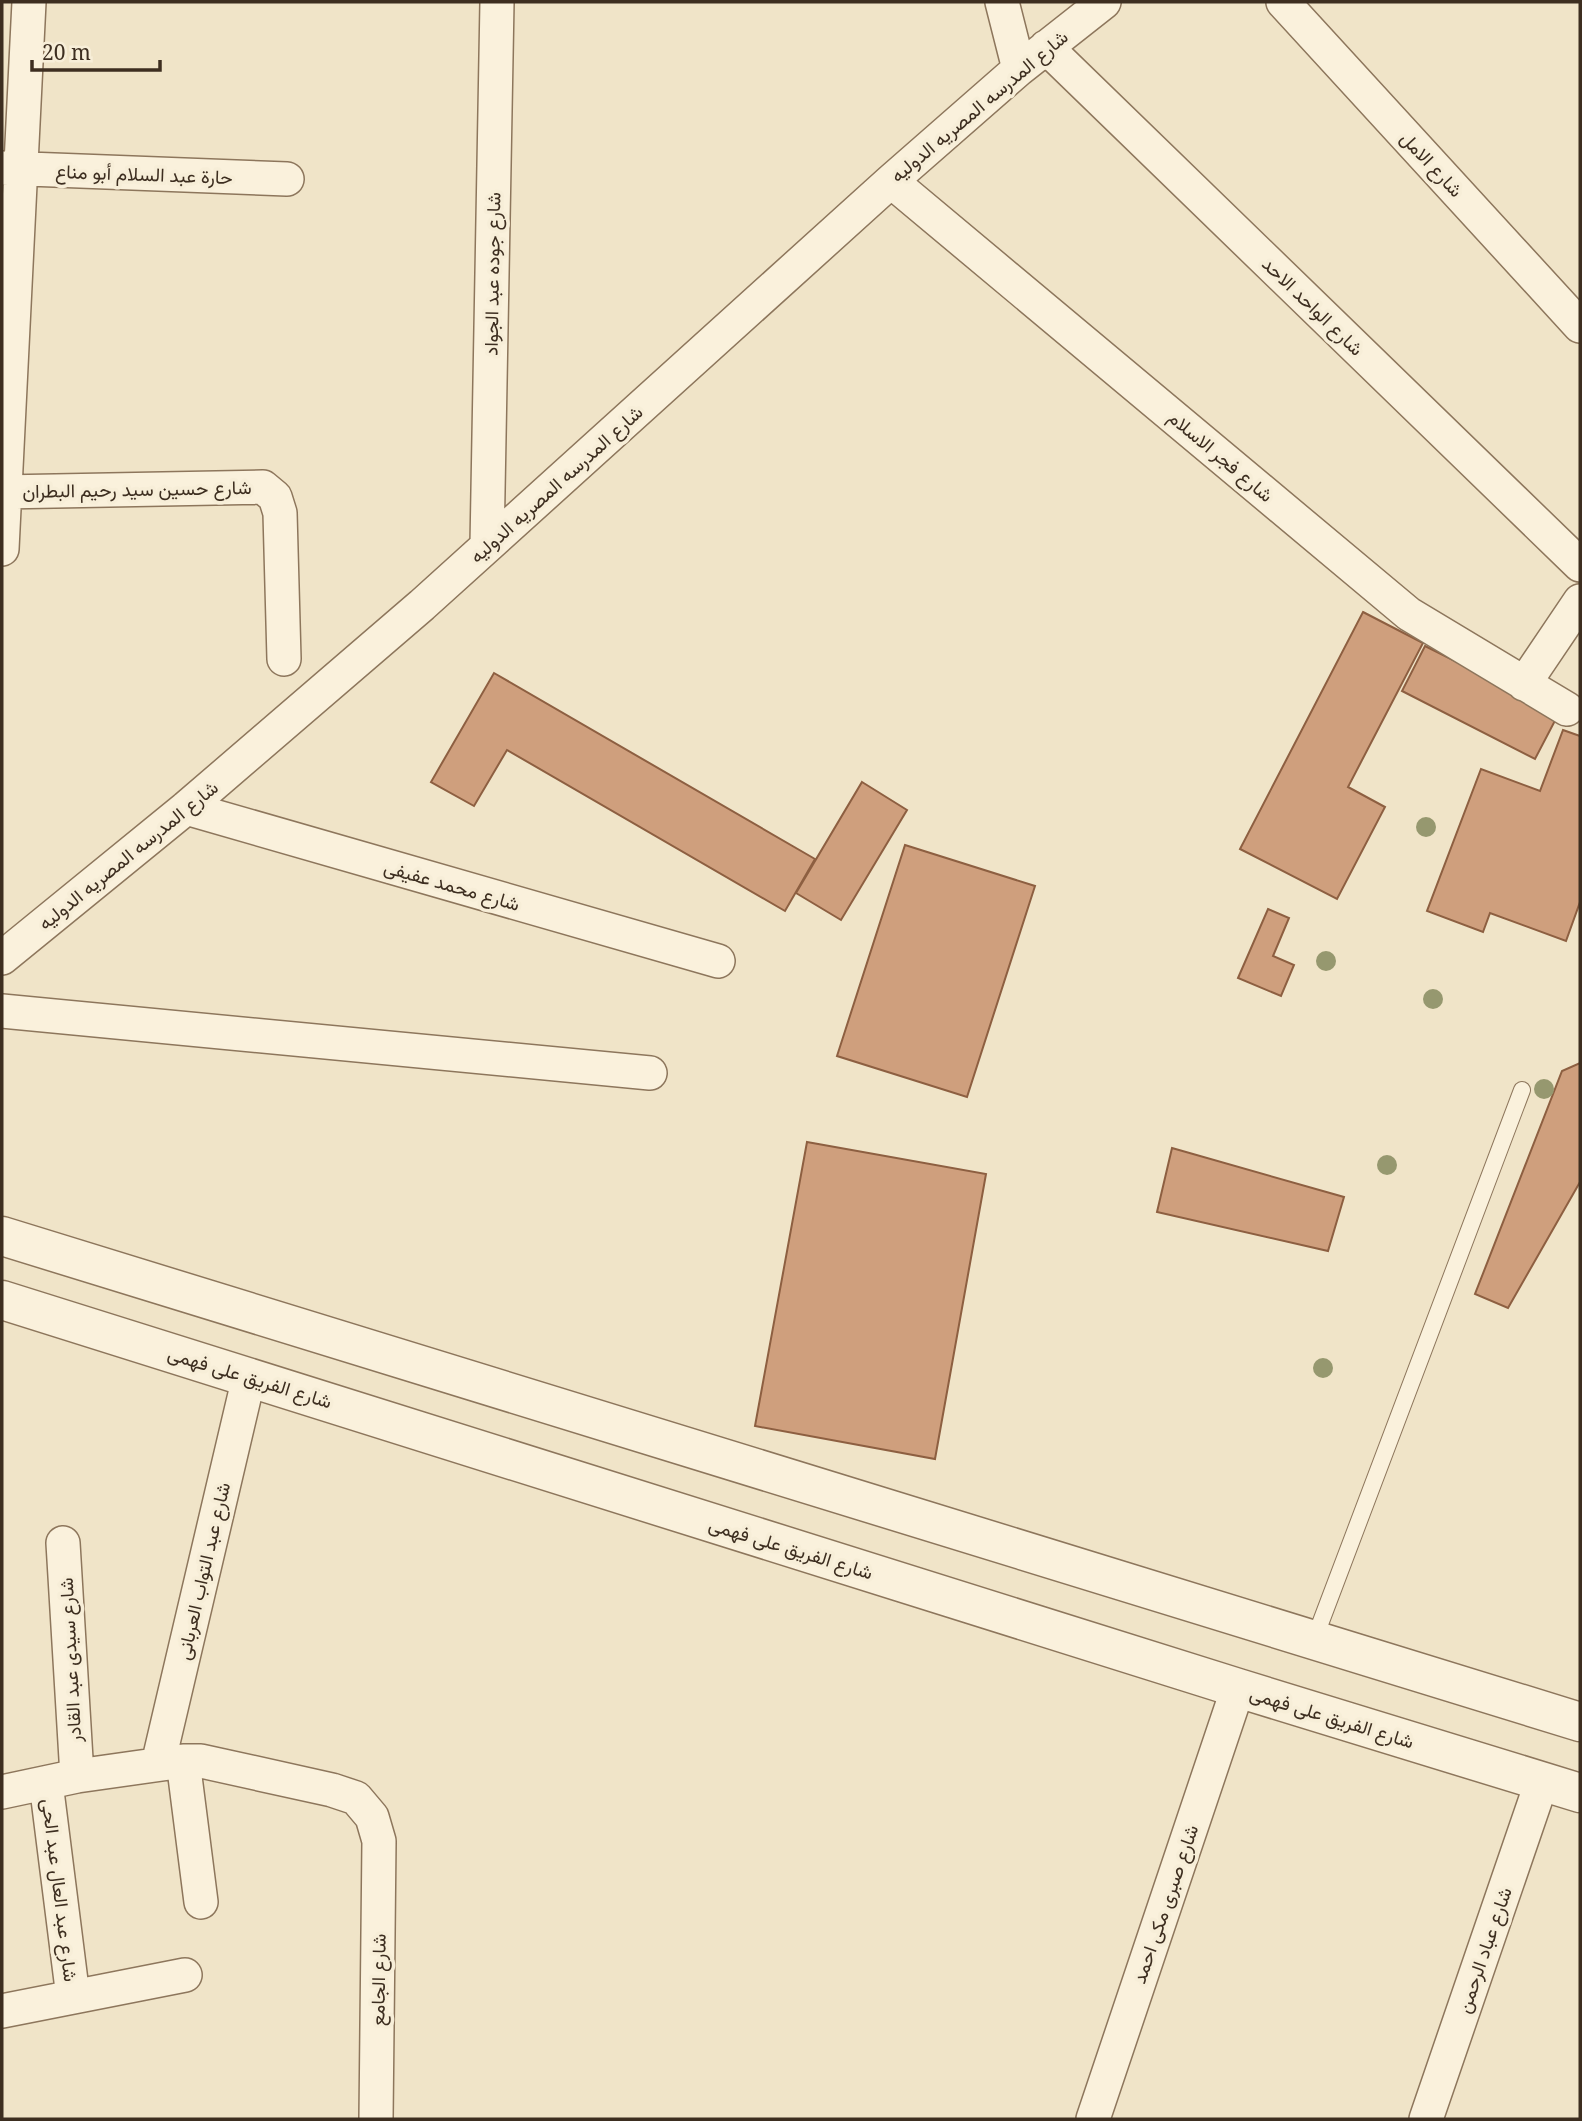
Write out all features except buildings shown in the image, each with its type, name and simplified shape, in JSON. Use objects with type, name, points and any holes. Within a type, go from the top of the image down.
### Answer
[{"type":"street","points":[[2,549],[11,169],[29,2]]},
{"type":"street","name":"شارع جوده عبد الجواد","points":[[487,545],[497,2]]},
{"type":"street","points":[[1002,2],[1019,69]]},
{"type":"street","name":"شارع المدرسه المصريه الدوليه","points":[[2,958],[186,808],[422,605],[891,181],[1019,69],[1104,2]]},
{"type":"street","name":"شارع الامل","points":[[1283,2],[1580,326]]},
{"type":"street","name":"شارع الواحد الاحد","points":[[1046,47],[1580,565]]},
{"type":"street","name":"حارة عبد السلام أبو مناع","points":[[11,169],[287,179]]},
{"type":"street","name":"شارع فجر الاسلام","points":[[891,181],[1409,614],[1567,709]]},
{"type":"street","name":"شارع حسين سيد رحيم البطران","points":[[3,492],[262,487],[275,498],[280,513],[284,659]]},
{"type":"street","points":[[1524,684],[1580,601]]},
{"type":"street","name":"شارع محمد عفيفى","points":[[186,808],[718,961]]},
{"type":"street","points":[[2,1011],[650,1073]]},
{"type":"street","points":[[2,1236],[1580,1723]]},
{"type":"street","name":"شارع الفريق على فهمى","points":[[2,1300],[1580,1793]]},
{"type":"street","name":"شارع عبد التواب العربانى","points":[[171,1763],[248,1377]]},
{"type":"street","name":"شارع سيدى عبد القادر","points":[[62,1780],[63,1543]]},
{"type":"street","name":"شارع صبرى مكى احمد","points":[[1093,2119],[1238,1688]]},
{"type":"street","name":"شارع الجامع","points":[[171,1763],[201,1761],[332,1790],[356,1798],[372,1817],[379,1841],[376,2119]]},
{"type":"street","points":[[2,1792],[171,1763],[201,1902]]},
{"type":"street","name":"شارع عبد العال عبد الحى","points":[[62,1780],[73,1997]]},
{"type":"street","name":"شارع عباد الرحمن","points":[[1426,2119],[1542,1782]]},
{"type":"street","name":"شارع عبد العال عبد الحى","points":[[2,2011],[186,1975]]},
{"type":"lane","points":[[1314,1640],[1522,1090]]}]
